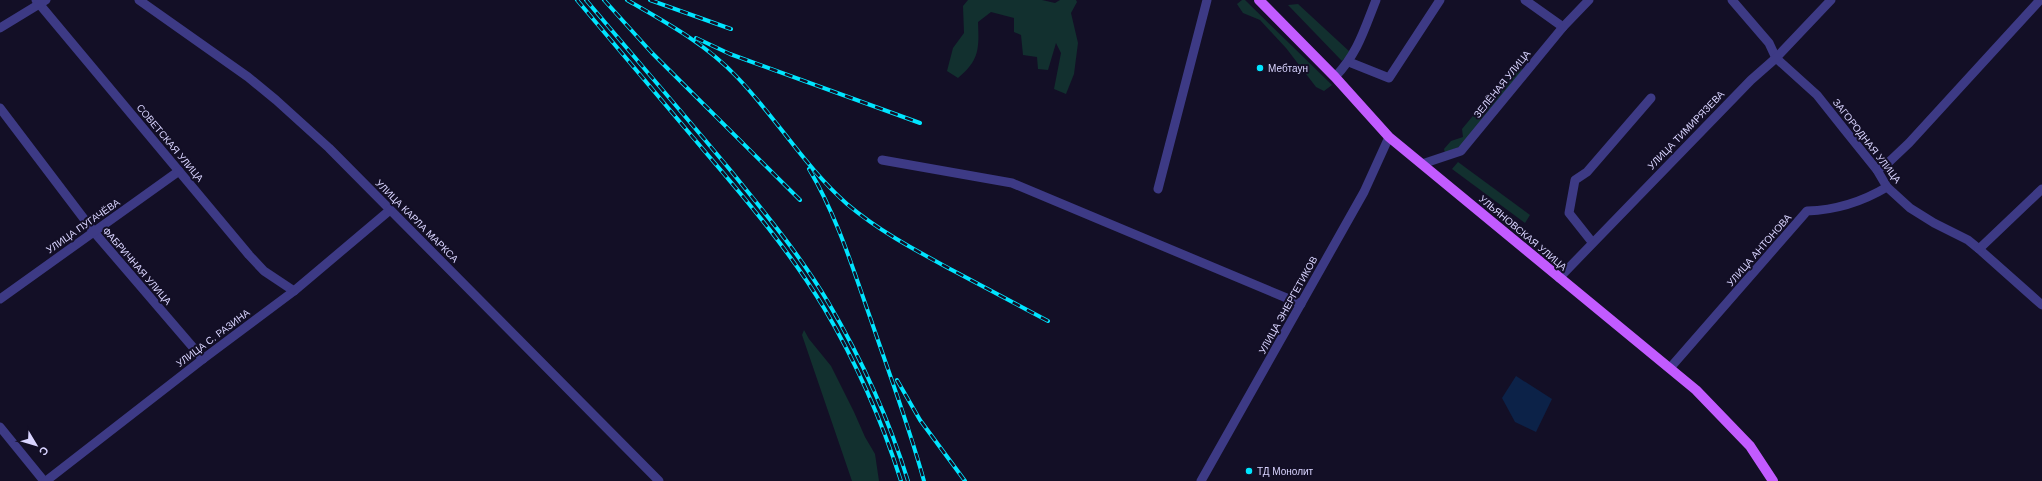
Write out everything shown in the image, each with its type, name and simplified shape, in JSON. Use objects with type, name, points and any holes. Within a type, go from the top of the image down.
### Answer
[{"type":"main road","name":"УЛЬЯНОВСКАЯ УЛИЦА","points":[[1259,0],[1335,77],[1389,137],[1696,390],[1750,446],[1774,481]]},
{"type":"street","name":"УЛИЦА КАРЛА МАРКСА","points":[[139,0],[226,61],[276,100],[329,148],[659,481]]},
{"type":"street","points":[[1158,189],[1207,0]]},
{"type":"street","points":[[1335,77],[1349,62],[1376,0]]},
{"type":"street","points":[[1349,62],[1389,78],[1440,0]]},
{"type":"street","points":[[1525,0],[1563,27]]},
{"type":"street","name":"ЗЕЛЁНАЯ УЛИЦА","points":[[1422,164],[1461,151],[1563,27],[1589,0]]},
{"type":"street","name":"ЗАГОРОДНАЯ УЛИЦА","points":[[1732,0],[1769,43],[1776,58],[1816,95],[1877,170],[1887,187],[1910,208],[1934,223],[1968,240],[2041,304]]},
{"type":"street","name":"УЛИЦА ТИМИРЯЗЕВА","points":[[1559,278],[1592,242],[1750,80],[1776,58],[1831,0]]},
{"type":"street","points":[[1877,170],[1890,161],[1909,143],[2040,0]]},
{"type":"street","points":[[0,28],[40,1]]},
{"type":"street","name":"СОВЕТСКАЯ УЛИЦА","points":[[40,1],[179,171],[264,271],[294,291]]},
{"type":"street","points":[[1592,242],[1569,213],[1575,180],[1587,172],[1651,98]]},
{"type":"street","name":"ФАБРИЧНАЯ УЛИЦА","points":[[0,108],[94,232],[203,359]]},
{"type":"street","name":"УЛИЦА ЭНЕРГЕТИКОВ","points":[[1201,481],[1364,192],[1389,137]]},
{"type":"street","points":[[882,160],[1012,183],[1301,304]]},
{"type":"street","name":"УЛИЦА ПУГАЧЁВА","points":[[0,299],[179,171]]},
{"type":"street","name":"УЛИЦА АНТОНОВА","points":[[1670,368],[1807,211],[1828,210],[1846,206],[1872,196],[1887,187]]},
{"type":"street","points":[[1979,249],[2042,189]]},
{"type":"street","name":"УЛИЦА С. РАЗИНА","points":[[45,481],[294,291],[390,210]]},
{"type":"street","points":[[0,427],[45,481]]},
{"type":"green space","points":[[968,0],[1042,0],[1055,3],[1060,0],[1076,0],[1077,2],[1071,13],[1078,43],[1074,74],[1066,94],[1054,89],[1061,53],[1056,43],[1048,70],[1038,69],[1037,57],[1023,55],[1021,35],[1014,32],[1014,18],[991,12],[978,22],[977,53],[971,65],[958,78],[947,71],[953,48],[964,33],[963,6]]},
{"type":"green space","points":[[1242,0],[1245,0],[1332,85],[1324,91],[1316,87],[1286,48],[1260,20],[1243,13],[1237,4]]},
{"type":"green space","points":[[1298,4],[1350,52],[1342,61],[1288,5]]},
{"type":"green space","points":[[1520,66],[1523,72],[1463,145],[1445,153],[1444,149],[1451,141],[1463,137],[1462,129],[1487,99]]},
{"type":"green space","points":[[1458,162],[1530,215],[1525,223],[1452,169]]},
{"type":"green space","points":[[804,330],[809,339],[831,366],[865,437],[875,454],[879,481],[852,481],[802,335]]},
{"type":"water","points":[[1516,376],[1552,399],[1536,432],[1515,422],[1502,398]]},
{"type":"railway","points":[[577,0],[723,172],[784,248],[798,268],[824,308],[847,349],[877,414],[901,481]]},
{"type":"railway","points":[[586,0],[731,171],[806,268],[828,302],[863,367],[883,412],[908,481]]},
{"type":"railway","points":[[604,0],[652,53],[800,200]]},
{"type":"railway","points":[[627,0],[684,34],[724,64],[750,91],[817,174],[832,190],[859,214],[911,247],[1048,321]]},
{"type":"railway","points":[[650,0],[731,29]]},
{"type":"railway","points":[[696,38],[730,54],[920,123]]},
{"type":"railway","points":[[809,169],[828,205],[851,262],[905,420],[924,481]]},
{"type":"railway","points":[[897,380],[920,420],[965,481]]},
{"type":"place","name":"Мебтаун","points":[[1260,68]]},
{"type":"place","name":"ТД Монолит","points":[[1249,471]]}]
